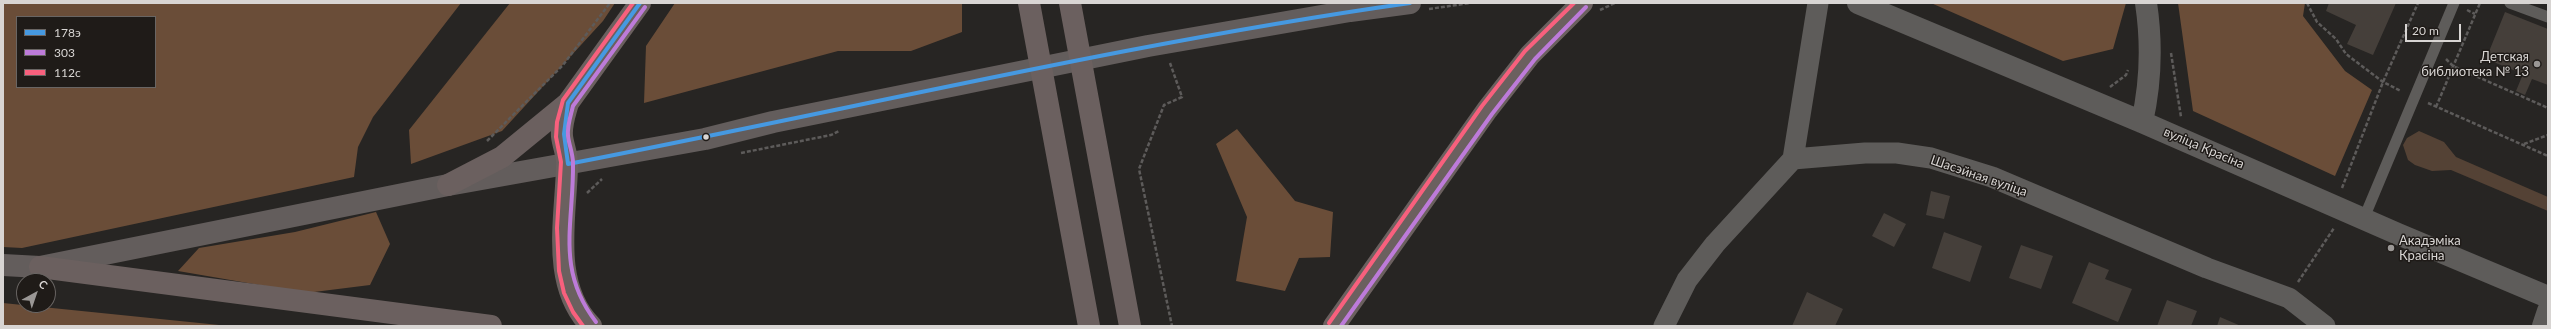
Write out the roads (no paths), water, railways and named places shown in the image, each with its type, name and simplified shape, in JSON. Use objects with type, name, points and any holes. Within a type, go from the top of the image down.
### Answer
[{"type":"highway","points":[[448,184],[502,157],[568,103],[640,3]]},
{"type":"highway","points":[[1029,3],[1089,326]]},
{"type":"highway","points":[[1070,3],[1130,326]]},
{"type":"highway","points":[[1334,326],[1487,110],[1530,55],[1582,3]]},
{"type":"highway","points":[[568,103],[562,121],[562,135],[568,164],[562,241],[566,268],[574,301],[591,326]]},
{"type":"highway","points":[[40,267],[491,326]]},
{"type":"main road","points":[[3,265],[40,267],[448,184],[706,139],[958,84],[1148,46],[1350,11],[1410,3]]},
{"type":"street","points":[[1664,326],[1687,280],[1696,268],[1715,244],[1794,159],[1818,3]]},
{"type":"street","name":"вуліца Красіна","points":[[1858,3],[2142,122],[2548,297]]},
{"type":"street","points":[[2142,122],[2147,98],[2151,55],[2146,3]]},
{"type":"street","name":"Шасэйная вуліца","points":[[1794,159],[1865,153],[1897,153],[1931,158],[1992,177],[2207,268],[2289,298],[2324,326]]},
{"type":"street","points":[[2543,326],[2548,311]]},
{"type":"lane","points":[[2364,218],[2454,3]]},
{"type":"lane","points":[[2510,3],[2548,17]]},
{"type":"place","name":"Детская библиотека № 13","points":[[2537,64]]},
{"type":"place","name":"Акадэміка Красіна","points":[[2391,248]]}]
